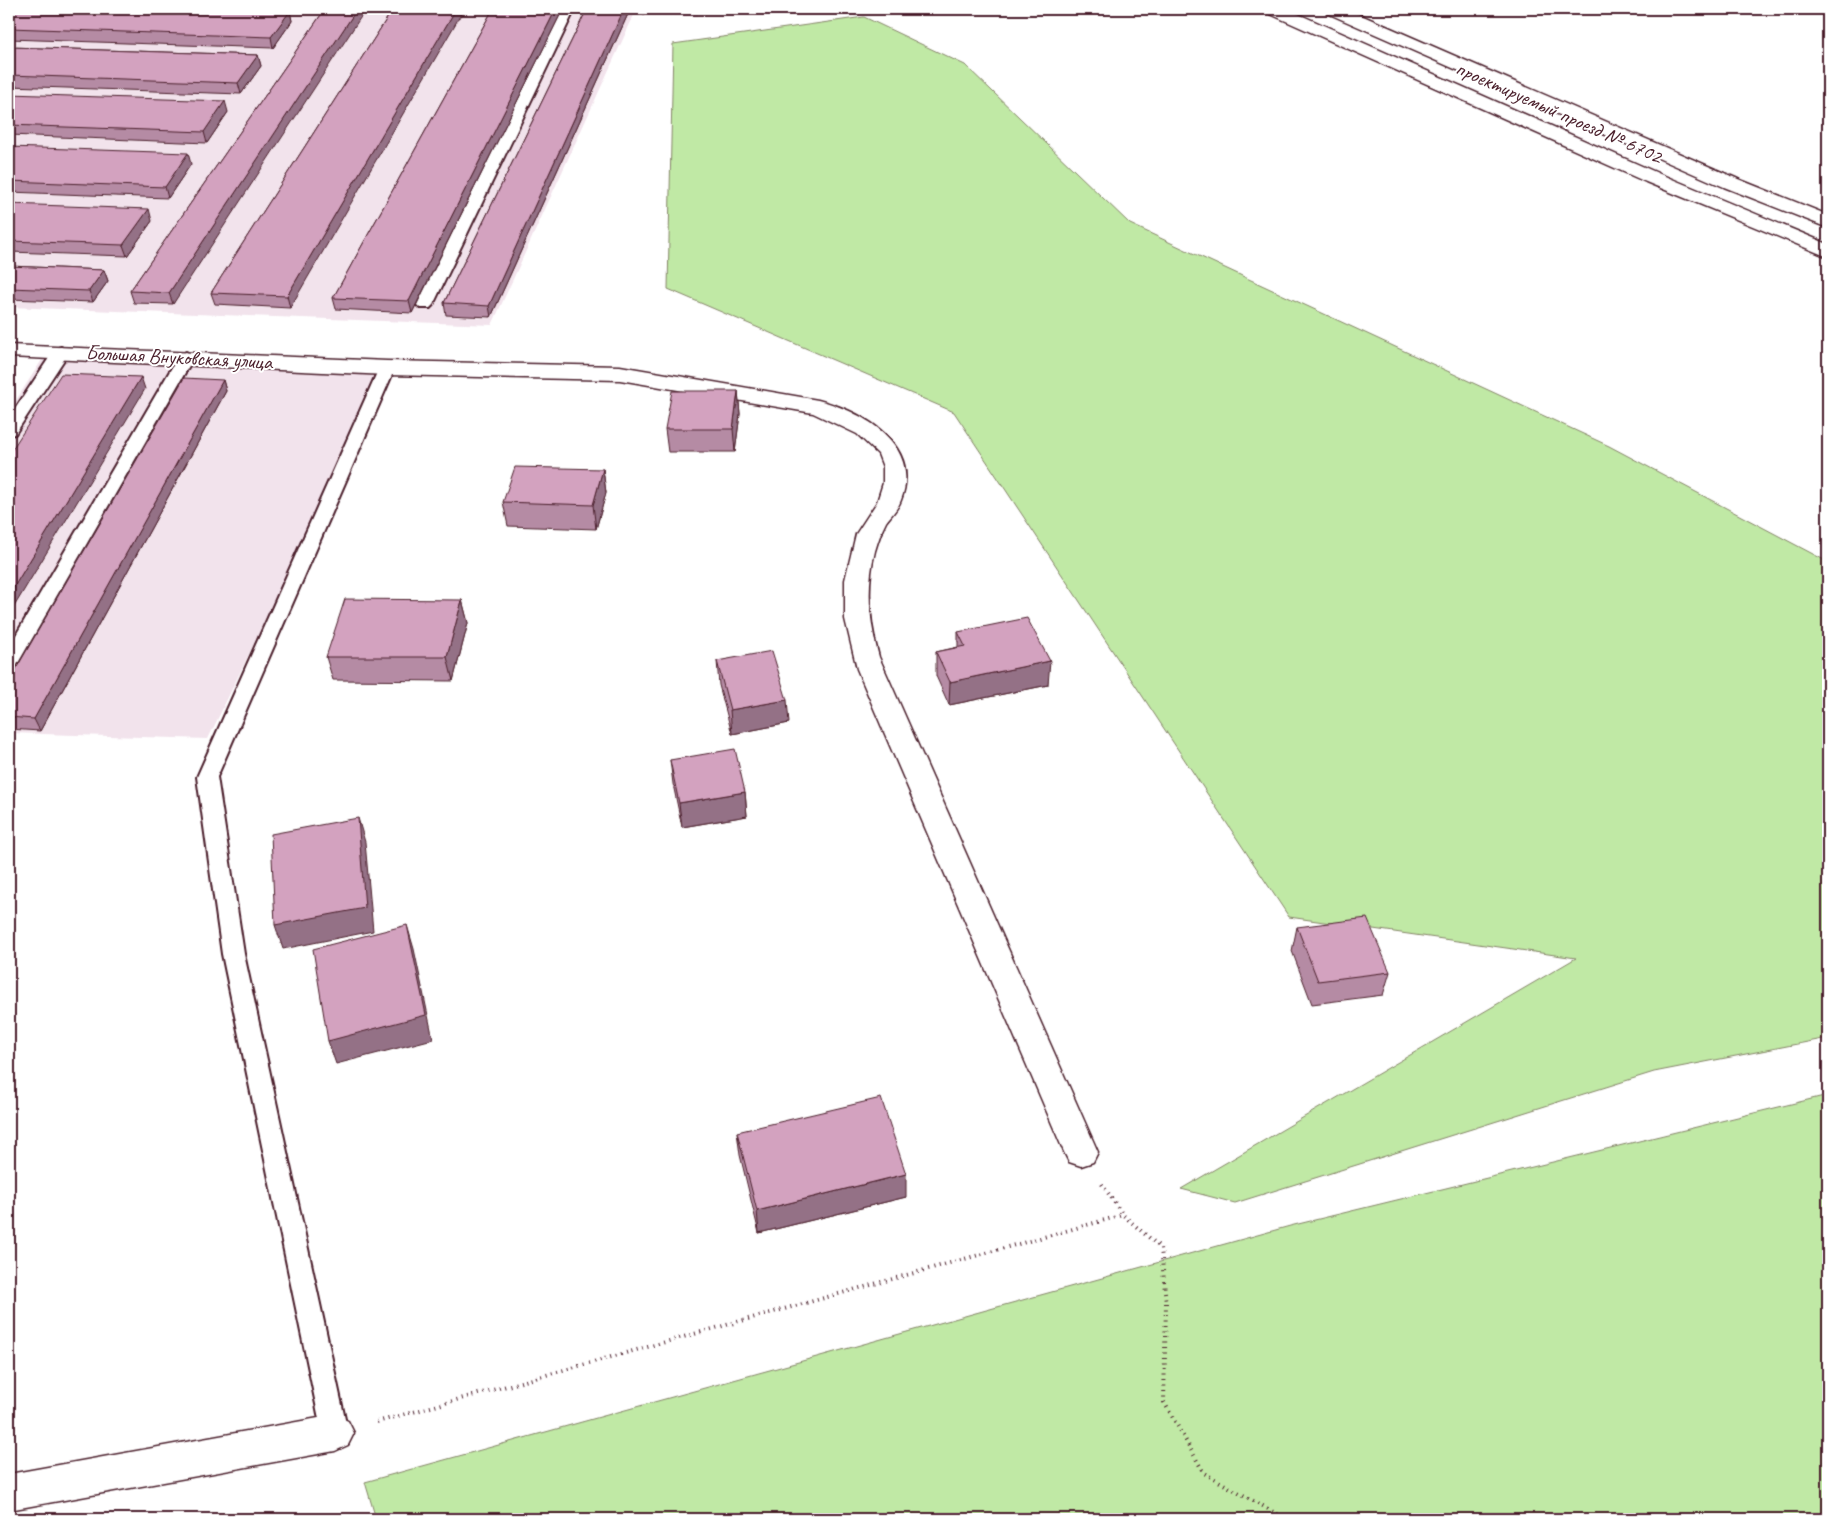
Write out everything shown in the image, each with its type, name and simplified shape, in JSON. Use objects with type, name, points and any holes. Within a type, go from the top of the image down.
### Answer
[{"type":"street","name":"проектируемый проезд № 6702","points":[[1274,9],[1653,178],[1828,251]]},
{"type":"street","name":"проектируемый проезд № 6702","points":[[1333,9],[1731,183],[1828,222]]},
{"type":"street","name":"Большая Внуковская улица","points":[[9,351],[186,357],[387,368],[620,373],[818,407],[868,429],[884,445],[894,464],[896,484],[888,504],[874,522],[858,568],[857,617],[861,643],[870,668],[1080,1152]]},
{"type":"street","points":[[9,1492],[335,1433]]},
{"type":"lane","points":[[425,305],[569,9]]},
{"type":"lane","points":[[9,430],[61,352]]},
{"type":"lane","points":[[9,663],[186,357]]},
{"type":"lane","points":[[335,1433],[232,954],[207,777],[387,368]]},
{"type":"path","points":[[1080,1152],[1123,1215],[1161,1248],[1166,1303],[1164,1402],[1204,1473],[1286,1519]]},
{"type":"path","points":[[335,1433],[1123,1215]]},
{"type":"shaded area","points":[[9,9],[700,9],[697,16],[634,15],[492,325],[9,307]]},
{"type":"shaded area","points":[[47,352],[390,361],[208,739],[9,733],[9,411]]},
{"type":"green space","points":[[864,17],[965,65],[1130,224],[1609,446],[1828,562],[1828,1038],[1654,1072],[1235,1203],[1181,1189],[1576,958],[1289,917],[954,412],[668,289],[673,44]]},
{"type":"green space","points":[[1828,1095],[1828,1519],[376,1519],[365,1482],[1290,1226]]},
{"type":"building","points":[[15,9],[290,11],[271,37],[9,28],[9,16]]},
{"type":"building","points":[[325,9],[357,9],[169,293],[130,291]]},
{"type":"building","points":[[393,9],[456,9],[287,296],[211,293]]},
{"type":"building","points":[[493,9],[556,9],[409,301],[333,298]]},
{"type":"building","points":[[587,9],[624,9],[489,306],[444,303]]},
{"type":"building","points":[[9,47],[258,55],[238,83],[9,75]]},
{"type":"building","points":[[9,94],[225,101],[204,132],[9,125]]},
{"type":"building","points":[[9,147],[188,153],[165,187],[9,181]]},
{"type":"building","points":[[9,204],[149,209],[123,245],[9,241]]},
{"type":"building","points":[[9,266],[104,270],[89,291],[9,288]]},
{"type":"building","points":[[61,374],[141,377],[9,595],[9,454]]},
{"type":"building","points":[[184,378],[223,380],[34,719],[9,717],[9,681]]},
{"type":"building","points":[[672,391],[738,391],[733,429],[665,429]]},
{"type":"building","points":[[515,467],[603,469],[593,505],[503,502]]},
{"type":"building","points":[[345,599],[462,600],[447,657],[326,657]]},
{"type":"building","points":[[1027,618],[1050,661],[950,682],[936,652],[965,646],[958,632]]},
{"type":"building","points":[[772,651],[787,700],[730,710],[717,661]]},
{"type":"building","points":[[735,749],[745,792],[679,803],[670,760]]},
{"type":"building","points":[[358,818],[365,908],[275,925],[271,834]]},
{"type":"building","points":[[1367,918],[1390,972],[1318,981],[1297,927]]},
{"type":"building","points":[[407,925],[426,1015],[328,1041],[313,949]]},
{"type":"building","points":[[881,1098],[906,1174],[757,1211],[737,1132]]}]
